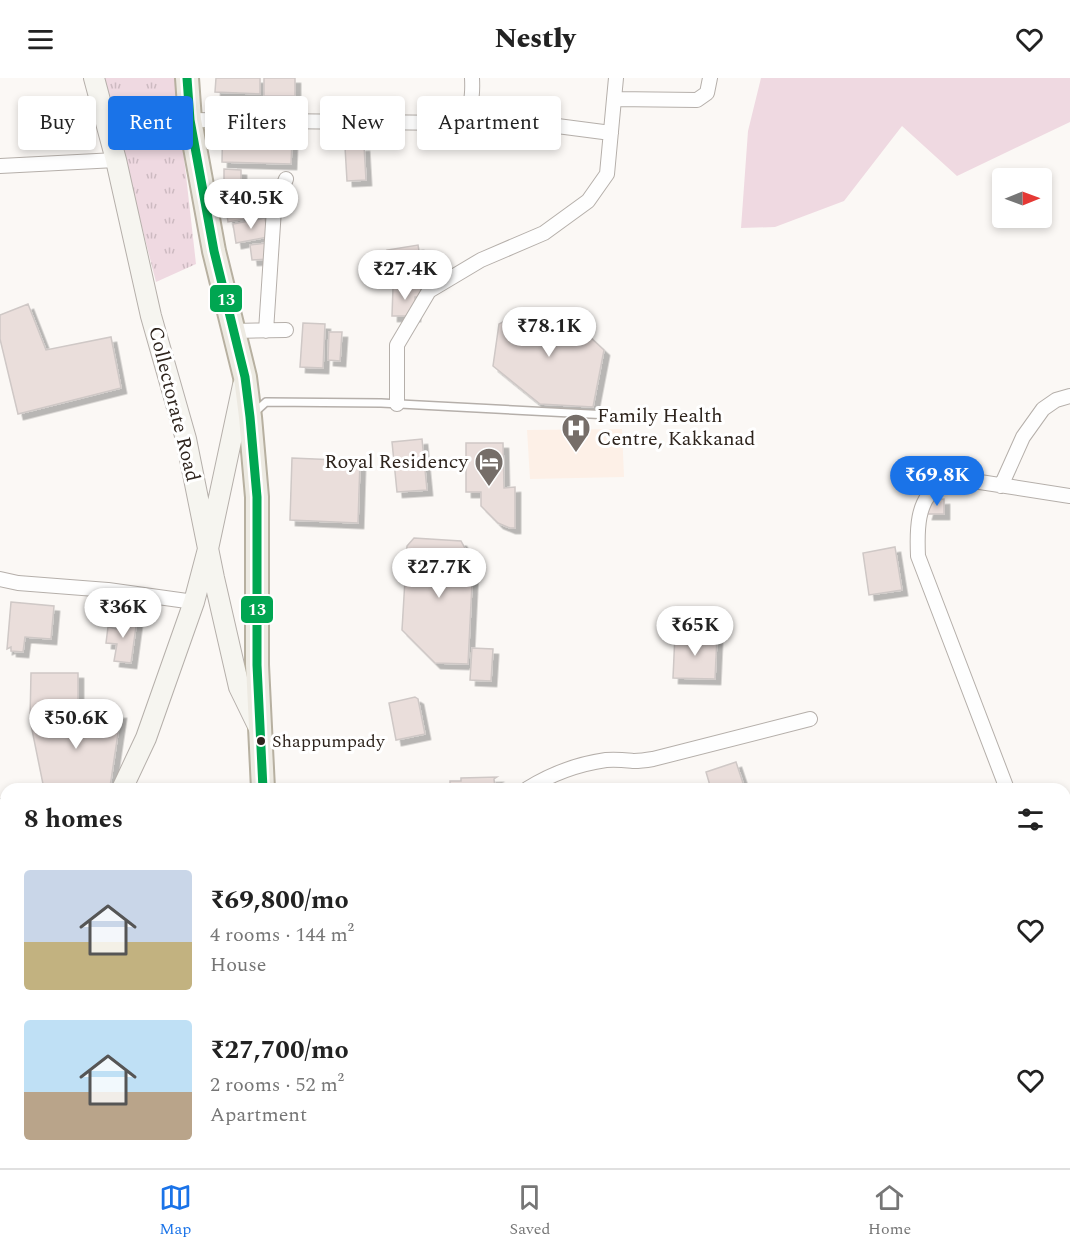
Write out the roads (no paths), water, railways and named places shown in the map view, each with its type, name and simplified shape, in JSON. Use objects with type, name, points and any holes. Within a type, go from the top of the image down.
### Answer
[{"type":"main road","points":[[187,78],[188,96]]},
{"type":"main road","points":[[193,136],[214,251],[245,376],[250,417],[257,497],[257,665],[263,783]]},
{"type":"street","name":"Collectorate Road","points":[[94,78],[116,160],[151,316],[186,438],[238,687],[259,728]]},
{"type":"street","points":[[471,96],[472,78]]},
{"type":"street","points":[[397,404],[397,345],[429,291],[481,260],[544,233],[588,201],[607,174],[616,78]]},
{"type":"street","points":[[614,99],[697,100],[707,93],[710,78]]},
{"type":"street","points":[[193,120],[417,124]]},
{"type":"street","points":[[561,126],[611,133]]},
{"type":"street","points":[[0,166],[116,160]]},
{"type":"street","points":[[266,331],[274,209],[286,179]]},
{"type":"street","points":[[234,331],[286,330]]},
{"type":"street","points":[[125,783],[146,738],[194,602],[208,549],[245,376]]},
{"type":"street","points":[[1001,486],[1023,437],[1043,409],[1056,400],[1070,396]]},
{"type":"street","points":[[1005,783],[918,556],[917,535],[920,513],[929,493],[951,481],[967,480],[1070,496]]},
{"type":"street","points":[[0,579],[18,583],[108,590],[194,602]]},
{"type":"street","points":[[538,783],[579,765],[606,760],[653,759],[810,719]]},
{"type":"lane","points":[[250,417],[266,402],[397,404],[609,416]]},
{"type":"place","name":"Family Health Centre, Kakkanad","points":[[576,454]]},
{"type":"place","name":"Royal Residency","points":[[489,488]]},
{"type":"place","name":"Shappumpady","points":[[261,741]]}]
